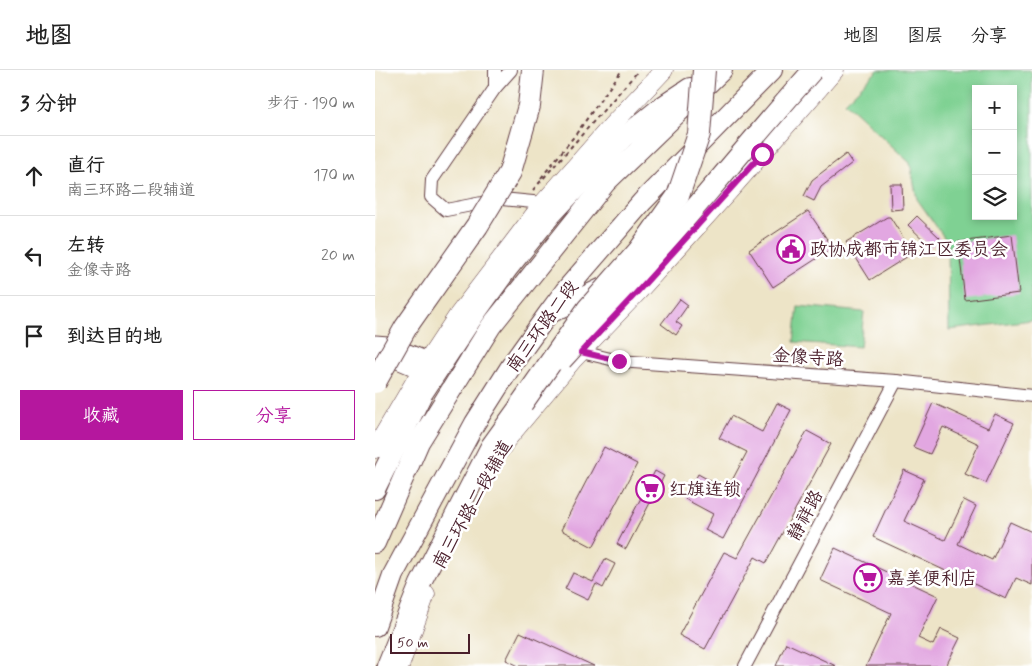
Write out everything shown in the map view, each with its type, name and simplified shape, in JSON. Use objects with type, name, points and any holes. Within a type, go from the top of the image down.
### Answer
[{"type":"highway","points":[[375,382],[406,327],[477,226],[510,172],[529,106],[533,70]]},
{"type":"highway","points":[[387,666],[420,584],[491,446],[588,309],[639,251],[678,196],[699,134],[704,70]]},
{"type":"highway","points":[[375,488],[422,394],[474,314],[508,268],[547,209],[623,138],[660,108],[721,70]]},
{"type":"highway","points":[[375,543],[419,442],[491,326],[606,182],[721,70]]},
{"type":"highway","name":"南三环路二段","points":[[375,626],[393,575],[475,422],[515,360],[565,291],[642,202],[772,70]]},
{"type":"highway","points":[[521,404],[597,321],[813,70]]},
{"type":"highway","points":[[548,314],[633,275]]},
{"type":"main road","points":[[375,449],[458,315],[547,209],[611,126],[664,70]]},
{"type":"main road","name":"南三环路二段辅道","points":[[400,666],[432,578],[467,508],[505,442],[581,352],[762,154],[835,70]]},
{"type":"street","points":[[495,70],[495,88]]},
{"type":"street","points":[[511,70],[495,88],[431,180],[431,197],[446,210],[502,199],[523,201],[547,209]]},
{"type":"street","points":[[505,442],[575,337],[697,210],[762,154]]},
{"type":"street","points":[[375,343],[388,344],[425,366]]},
{"type":"street","name":"金像寺路","points":[[581,352],[619,361],[896,382],[1032,396]]},
{"type":"street","points":[[375,353],[425,366]]},
{"type":"street","name":"静祥路","points":[[745,666],[896,382]]},
{"type":"path","points":[[523,201],[576,134],[622,70]]},
{"type":"path","points":[[523,201],[639,70]]},
{"type":"green space","points":[[878,70],[1030,70],[1032,73],[1032,320],[949,330],[948,243],[917,199],[910,163],[845,102]]},
{"type":"green space","points":[[798,306],[864,312],[860,347],[794,342]]},
{"type":"building","points":[[846,154],[852,163],[821,187],[814,201],[804,196],[812,180]]},
{"type":"building","points":[[890,184],[902,184],[903,209],[891,210]]},
{"type":"building","name":"政协成都市锦江区委员会","points":[[808,211],[833,248],[773,287],[749,250]]},
{"type":"building","points":[[917,216],[940,238],[931,247],[908,225]]},
{"type":"building","points":[[890,217],[913,253],[870,280],[846,242]]},
{"type":"building","points":[[1012,235],[1019,293],[965,300],[958,242]]},
{"type":"building","points":[[680,299],[688,305],[676,322],[682,326],[676,335],[661,324]]},
{"type":"building","points":[[777,403],[791,410],[723,539],[705,530],[713,514],[685,499],[698,474],[727,490],[747,452],[719,438],[731,416],[762,432]]},
{"type":"building","points":[[933,403],[988,428],[995,414],[1014,423],[986,483],[965,474],[979,444],[943,427],[930,454],[913,447]]},
{"type":"building","points":[[807,431],[831,444],[766,563],[755,557],[705,649],[679,635],[724,552],[737,558]]},
{"type":"building","points":[[604,447],[637,464],[593,547],[561,530]]},
{"type":"building","points":[[904,470],[924,479],[904,521],[945,540],[964,500],[976,506],[958,544],[992,560],[1010,522],[1032,532],[1032,585],[1016,578],[1006,599],[873,537]]},
{"type":"building","points":[[655,471],[664,476],[626,549],[617,544]]},
{"type":"building","points":[[835,548],[938,596],[918,638],[933,645],[941,629],[960,638],[946,666],[866,666],[891,613],[820,580]]},
{"type":"building","points":[[605,559],[615,564],[603,588],[596,584],[588,600],[565,589],[573,573],[593,582]]},
{"type":"building","points":[[520,632],[594,666],[519,666],[506,660]]},
{"type":"building","points":[[786,643],[836,666],[776,666]]},
{"type":"place","name":"政协成都市锦江区委员会","points":[[791,249]]},
{"type":"place","name":"红旗连锁","points":[[650,489]]},
{"type":"place","name":"嘉美便利店","points":[[868,578]]},
{"type":"route","points":[[619,361],[581,352],[762,154]]}]
